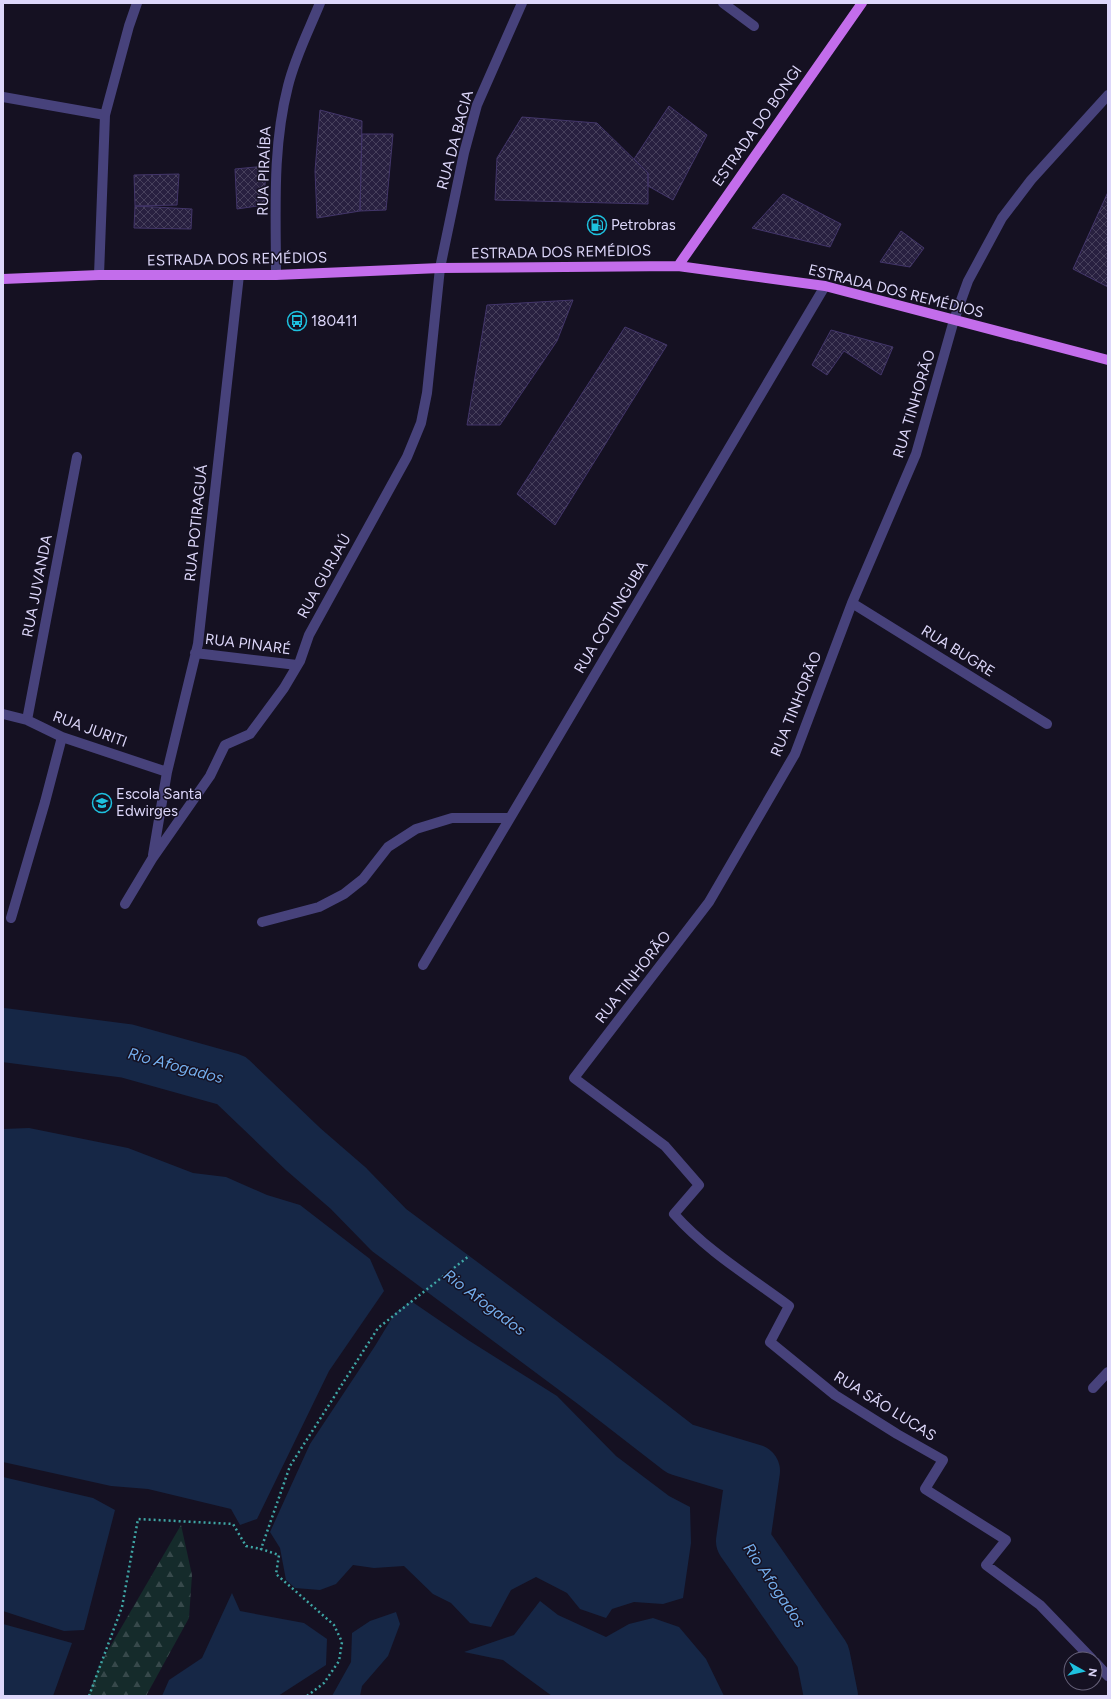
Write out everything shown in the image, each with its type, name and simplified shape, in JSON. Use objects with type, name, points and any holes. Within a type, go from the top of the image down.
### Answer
[{"type":"main road","name":"ESTRADA DO BONGI","points":[[678,266],[862,3]]},
{"type":"main road","name":"ESTRADA DOS REMÉDIOS","points":[[3,279],[99,275],[276,275],[440,268],[678,266],[825,286],[1108,360]]},
{"type":"street","points":[[99,275],[104,115],[137,3]]},
{"type":"street","name":"RUA PIRAÍBA","points":[[276,275],[276,156],[280,121],[288,84],[300,49],[320,3]]},
{"type":"street","name":"RUA DA BACIA","points":[[440,268],[464,153],[477,105],[522,3]]},
{"type":"street","points":[[723,3],[754,26]]},
{"type":"street","name":"RUA TINHORÃO","points":[[574,1078],[709,902],[795,754],[852,603],[916,454],[954,320],[968,281],[1002,218],[1032,180],[1108,95]]},
{"type":"street","points":[[3,97],[104,115]]},
{"type":"street","name":"RUA GURJAÚ","points":[[125,904],[152,859],[210,776],[225,745],[250,734],[284,688],[297,665],[309,635],[407,458],[421,423],[427,393],[440,268]]},
{"type":"street","name":"RUA POTIRAGUÁ","points":[[167,772],[198,644],[239,275]]},
{"type":"street","name":"RUA COTUNGUBA","points":[[423,965],[825,286]]},
{"type":"street","name":"RUA JUVANDA","points":[[27,720],[77,457]]},
{"type":"street","name":"RUA BUGRE","points":[[852,603],[1047,724]]},
{"type":"street","name":"RUA PINARÉ","points":[[196,653],[297,665]]},
{"type":"street","name":"RUA JURITI","points":[[3,714],[27,720],[62,737],[167,772]]},
{"type":"street","points":[[11,918],[45,802],[62,737]]},
{"type":"street","name":"RUA GURJAÚ","points":[[152,859],[167,772]]},
{"type":"street","points":[[262,922],[319,907],[344,894],[363,879],[388,847],[416,829],[452,818],[510,818]]},
{"type":"street","name":"RUA SÃO LUCAS","points":[[574,1078],[665,1146],[700,1185],[674,1214],[688,1229],[723,1258],[789,1306],[770,1342],[834,1395],[897,1434],[943,1460],[924,1489],[1006,1540],[986,1565],[1040,1605],[1084,1651]]},
{"type":"street","points":[[1093,1388],[1108,1372]]},
{"type":"path","points":[[261,1549],[290,1466],[378,1328],[469,1256]]},
{"type":"path","points":[[89,1696],[122,1607],[138,1519],[233,1524],[246,1546],[278,1555],[276,1574],[334,1625],[342,1642],[339,1661],[324,1683],[307,1696]]},
{"type":"green space","points":[[181,1525],[192,1575],[189,1618],[146,1696],[88,1696],[100,1664]]},
{"type":"water","points":[[29,1128],[128,1148],[193,1173],[226,1177],[267,1195],[300,1205],[370,1259],[384,1291],[329,1371],[257,1519],[240,1525],[231,1509],[148,1489],[111,1486],[3,1462],[3,1129]]},
{"type":"water","points":[[411,1301],[468,1340],[557,1396],[616,1456],[669,1496],[690,1507],[691,1543],[683,1598],[663,1604],[634,1602],[612,1609],[606,1618],[580,1609],[567,1593],[536,1577],[511,1590],[491,1627],[470,1623],[451,1603],[433,1594],[404,1566],[374,1568],[353,1565],[336,1584],[320,1590],[295,1588],[286,1580],[280,1548],[270,1532],[310,1444],[395,1313]]},
{"type":"water","points":[[3,1477],[93,1498],[115,1510],[84,1630],[64,1631],[3,1611]]},
{"type":"water","points":[[232,1593],[240,1611],[304,1623],[327,1639],[326,1665],[278,1696],[162,1696],[169,1680],[202,1658]]},
{"type":"water","points":[[540,1601],[558,1615],[606,1637],[629,1624],[653,1618],[679,1627],[706,1659],[724,1696],[552,1696],[503,1660],[464,1652],[514,1635]]},
{"type":"water","points":[[396,1612],[400,1624],[388,1656],[362,1686],[360,1696],[332,1696],[351,1662],[352,1633],[370,1621]]},
{"type":"water","points":[[3,1624],[72,1643],[53,1696],[3,1696]]},
{"type":"building","points":[[669,106],[707,135],[673,200],[648,186],[648,173],[634,159]]},
{"type":"building","points":[[320,110],[362,121],[360,211],[317,218],[315,171]]},
{"type":"building","points":[[522,117],[597,123],[648,173],[648,204],[495,200],[497,158]]},
{"type":"building","points":[[362,134],[393,134],[386,210],[360,211]]},
{"type":"building","points":[[266,166],[264,205],[237,209],[235,169]]},
{"type":"building","points":[[179,174],[177,205],[135,206],[134,175]]},
{"type":"building","points":[[1108,192],[1108,287],[1073,269]]},
{"type":"building","points":[[783,194],[841,224],[830,247],[752,228]]},
{"type":"building","points":[[135,206],[192,209],[191,229],[134,228]]},
{"type":"building","points":[[901,231],[924,248],[910,267],[880,262]]},
{"type":"building","points":[[573,300],[557,341],[500,425],[467,425],[487,305]]},
{"type":"building","points":[[625,327],[667,345],[555,525],[517,494]]},
{"type":"building","points":[[831,330],[893,347],[881,375],[844,351],[827,375],[812,365]]},
{"type":"waterway","name":"Rio Afogados","points":[[3,1035],[127,1051],[231,1080],[303,1149],[348,1188],[389,1230],[595,1383],[680,1449],[753,1471],[743,1541],[823,1656],[831,1696]]},
{"type":"place","name":"Petrobras","points":[[597,225]]},
{"type":"place","name":"180411","points":[[297,321]]},
{"type":"place","name":"Escola Santa Edwirges","points":[[102,803]]}]
